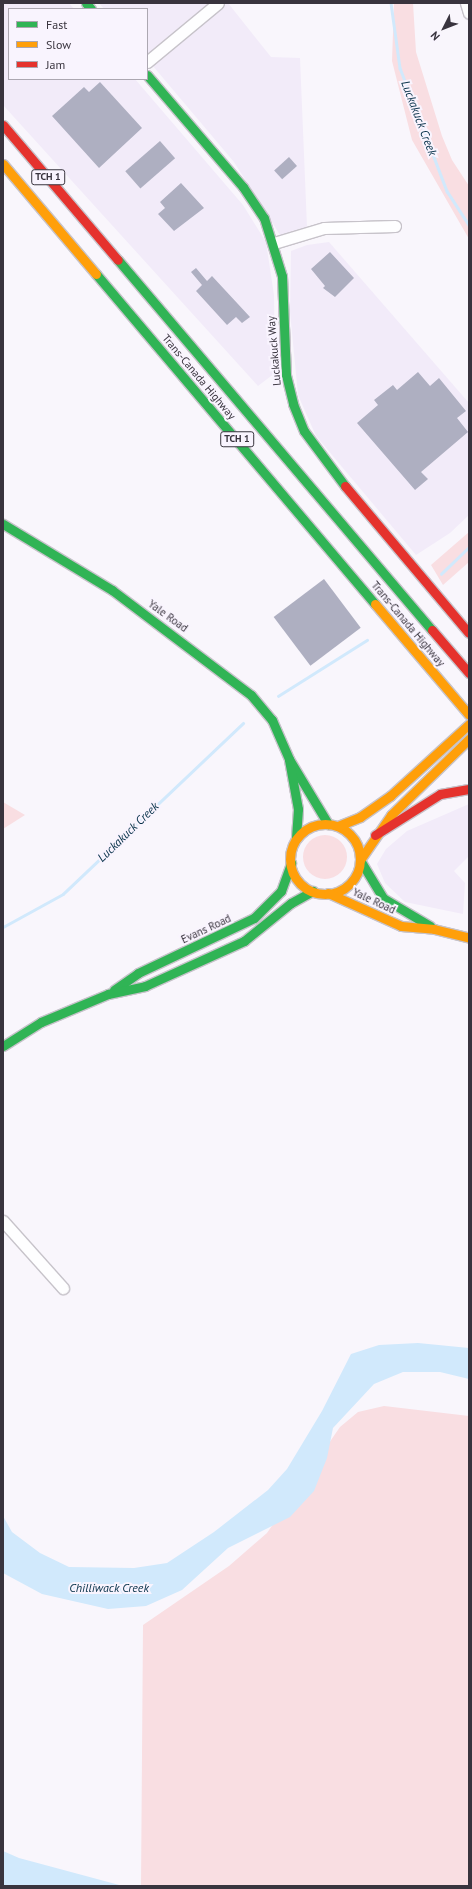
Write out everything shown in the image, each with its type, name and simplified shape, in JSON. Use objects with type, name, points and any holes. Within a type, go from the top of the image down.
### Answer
[{"type":"main road","name":"Luckakuck Way","points":[[148,76],[242,187],[264,218],[274,243],[282,276],[286,375],[293,404],[304,431],[320,456],[469,633]]},
{"type":"main road","name":"Trans-Canada Highway","points":[[3,125],[469,673]]},
{"type":"main road","name":"Trans-Canada Highway","points":[[3,164],[469,715]]},
{"type":"main road","name":"Yale Road","points":[[3,524],[112,590],[230,676],[272,720],[289,759],[328,824]]},
{"type":"main road","points":[[338,826],[374,808],[469,724]]},
{"type":"main road","points":[[360,860],[354,838],[338,826],[328,824],[310,827],[296,839],[291,862],[298,880],[313,891],[328,893],[347,886],[354,879],[360,860],[375,835],[391,815],[469,740]]},
{"type":"main road","name":"Yale Road","points":[[289,759],[292,786],[298,809],[296,839]]},
{"type":"main road","points":[[375,835],[440,794],[469,789]]},
{"type":"main road","name":"Yale Road","points":[[360,860],[383,898],[434,929]]},
{"type":"main road","name":"Evans Road","points":[[108,994],[138,973],[254,918],[281,891],[291,862]]},
{"type":"main road","name":"Evans Road","points":[[3,1046],[41,1022],[108,994],[145,986],[244,941],[262,929],[291,903],[313,891]]},
{"type":"main road","name":"Yale Road","points":[[328,893],[401,926],[434,929],[469,938]]},
{"type":"street","points":[[148,61],[218,3]]},
{"type":"street","points":[[466,3],[469,13]]},
{"type":"street","points":[[274,243],[324,228],[395,226]]},
{"type":"street","points":[[3,1220],[63,1288]]},
{"type":"shaded area","points":[[3,3],[69,3],[73,8],[8,8],[8,80],[136,80],[243,205],[266,242],[274,295],[275,373],[258,386],[3,105]]},
{"type":"shaded area","points":[[99,3],[228,3],[271,57],[300,58],[307,227],[280,235],[234,162],[148,60],[148,8],[103,8]]},
{"type":"shaded area","points":[[394,3],[413,3],[416,52],[442,136],[452,160],[469,186],[469,239],[412,140],[392,61]]},
{"type":"shaded area","points":[[329,242],[469,403],[469,515],[450,533],[416,555],[316,436],[298,395],[290,312],[291,251],[307,245]]},
{"type":"shaded area","points":[[469,532],[469,562],[443,585],[431,565]]},
{"type":"shaded area","points":[[3,802],[25,815],[3,829]]},
{"type":"shaded area","points":[[469,804],[469,856],[454,871],[465,883],[463,914],[405,902],[385,883],[377,864],[386,849],[407,831]]},
{"type":"shaded area","points":[[325,835],[337,839],[343,845],[347,857],[343,869],[337,875],[325,879],[313,875],[307,869],[303,857],[307,845],[313,839]]},
{"type":"shaded area","points":[[384,1406],[469,1416],[469,1886],[141,1886],[143,1625],[229,1566],[267,1533],[340,1427],[358,1412]]},
{"type":"water","name":"Chilliwack Creek","points":[[418,1343],[469,1348],[469,1379],[440,1372],[403,1372],[374,1384],[333,1428],[327,1458],[314,1491],[290,1517],[228,1548],[182,1590],[146,1606],[108,1609],[42,1594],[3,1573],[3,1516],[12,1532],[40,1553],[69,1567],[134,1568],[167,1563],[214,1532],[268,1490],[287,1469],[322,1411],[351,1354],[379,1345]]},
{"type":"water","points":[[3,1851],[19,1858],[123,1886],[3,1886]]},
{"type":"building","points":[[100,82],[142,128],[99,168],[52,116],[84,87],[89,92]]},
{"type":"building","points":[[160,141],[175,158],[140,189],[125,171]]},
{"type":"building","points":[[289,157],[297,166],[282,179],[274,170]]},
{"type":"building","points":[[181,183],[204,208],[174,231],[158,214],[165,208],[160,202]]},
{"type":"building","points":[[330,252],[354,278],[335,297],[323,288],[325,286],[311,269]]},
{"type":"building","points":[[196,268],[207,281],[212,276],[250,317],[242,323],[236,317],[227,325],[196,291],[202,285],[191,272]]},
{"type":"building","points":[[418,372],[430,386],[439,378],[466,411],[457,418],[468,432],[421,472],[428,479],[415,490],[357,423],[378,405],[374,400],[393,385],[397,390]]},
{"type":"building","points":[[324,579],[361,628],[310,666],[274,617]]},
{"type":"waterway","name":"Luckakuck Creek","points":[[391,3],[400,68],[447,191],[469,225]]},
{"type":"waterway","name":"Luckakuck Creek","points":[[441,574],[469,547]]},
{"type":"waterway","name":"Luckakuck Creek","points":[[278,696],[367,640]]},
{"type":"waterway","name":"Luckakuck Creek","points":[[3,927],[63,894],[243,723]]},
{"type":"traffic: fast","points":[[86,3],[90,8]]},
{"type":"traffic: fast","points":[[148,76],[243,187],[264,218],[282,276],[286,375],[293,404],[304,431],[345,486]]},
{"type":"traffic: fast","points":[[118,260],[432,630]]},
{"type":"traffic: fast","points":[[96,274],[375,604]]},
{"type":"traffic: fast","points":[[3,524],[112,590],[251,695],[272,720],[289,759],[328,824]]},
{"type":"traffic: fast","points":[[289,760],[298,809],[296,839]]},
{"type":"traffic: fast","points":[[360,860],[383,898],[430,926]]},
{"type":"traffic: fast","points":[[114,990],[138,973],[254,918],[281,891],[291,863]]},
{"type":"traffic: fast","points":[[3,1046],[41,1022],[108,994],[145,986],[244,941],[291,903],[313,891]]},
{"type":"traffic: slow","points":[[3,164],[96,274]]},
{"type":"traffic: slow","points":[[375,604],[469,715]]},
{"type":"traffic: slow","points":[[338,826],[360,817],[390,796],[469,724]]},
{"type":"traffic: slow","points":[[360,860],[391,815],[469,739]]},
{"type":"traffic: slow","points":[[325,824],[338,827],[350,834],[357,846],[360,859],[357,872],[350,884],[338,891],[325,894],[312,891],[300,884],[293,872],[290,859],[293,846],[300,834],[312,827],[325,824]]},
{"type":"traffic: slow","points":[[328,893],[401,926],[434,929],[469,938]]},
{"type":"traffic: jam","points":[[3,125],[118,260]]},
{"type":"traffic: jam","points":[[345,486],[469,633]]},
{"type":"traffic: jam","points":[[432,630],[469,673]]},
{"type":"traffic: jam","points":[[375,835],[440,794],[469,789]]}]
